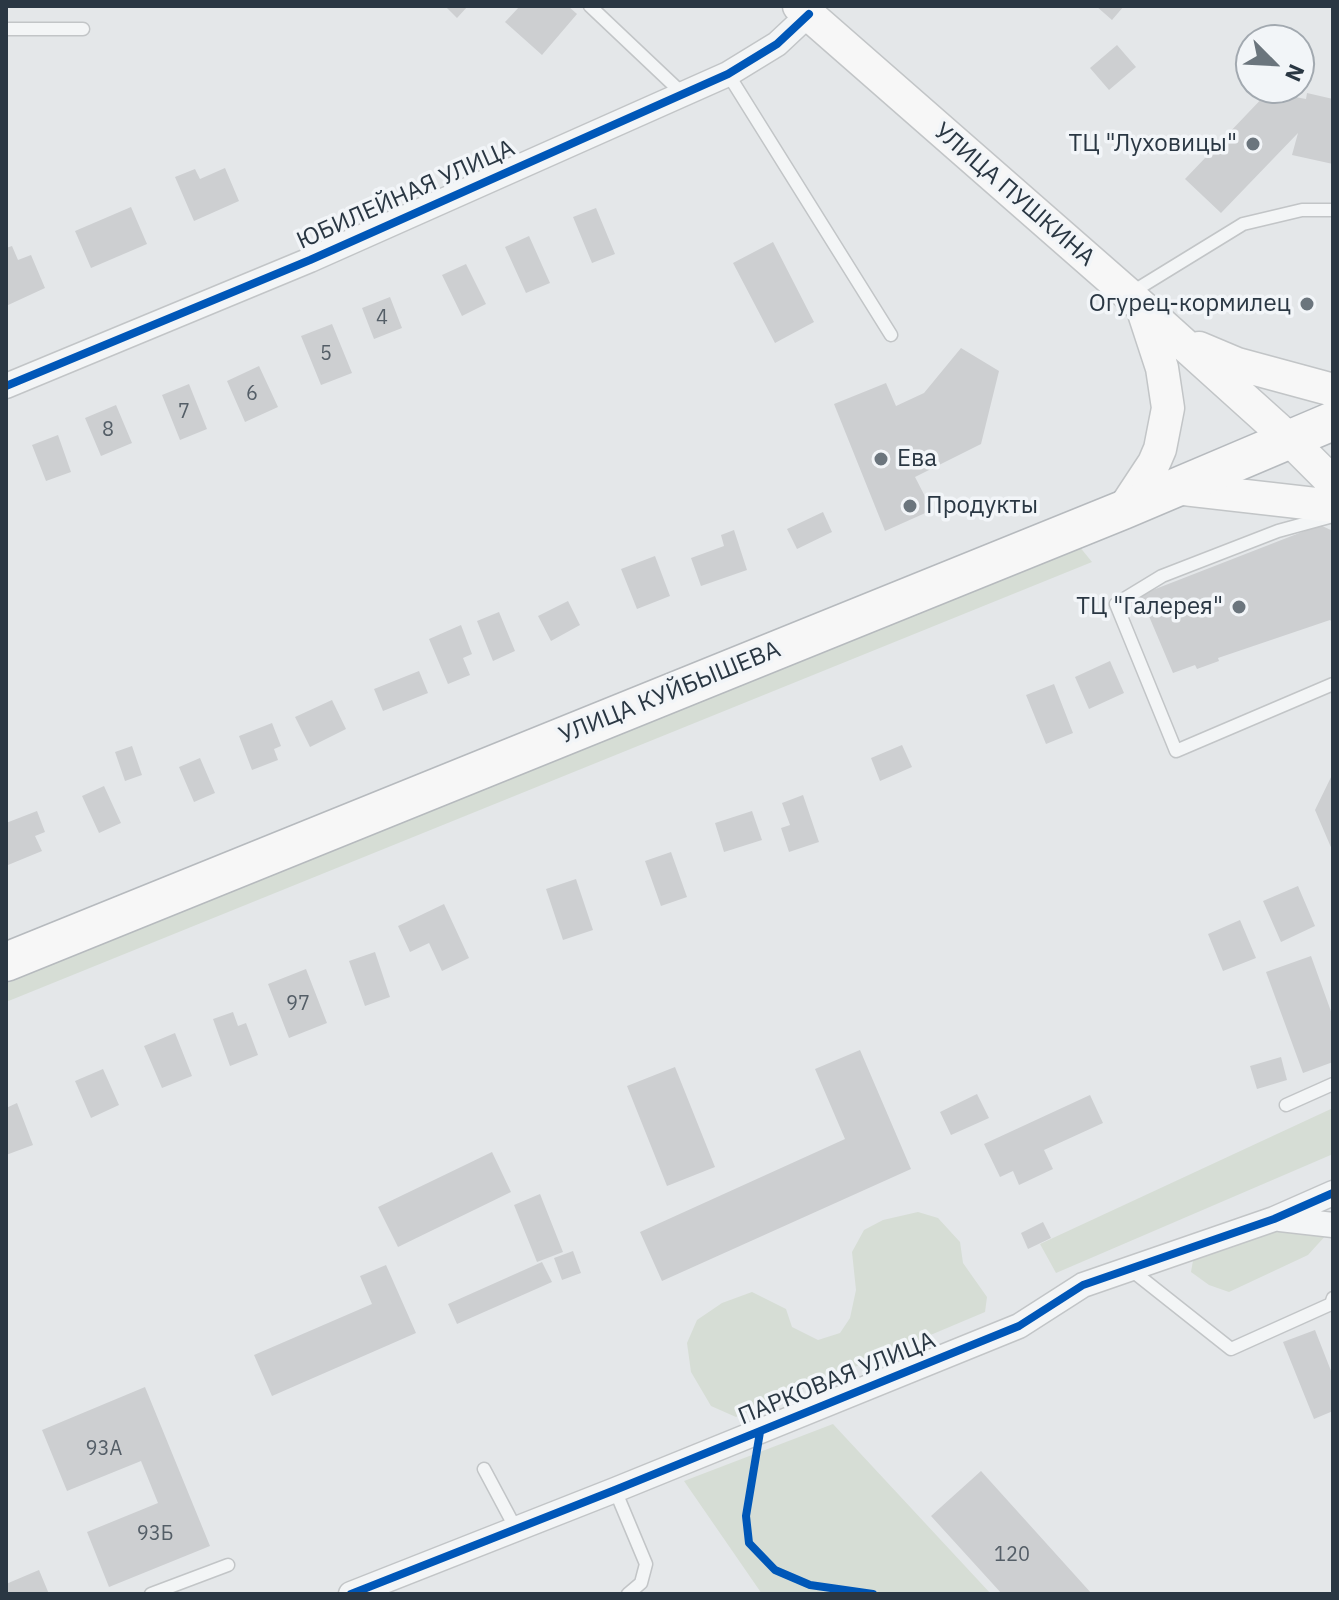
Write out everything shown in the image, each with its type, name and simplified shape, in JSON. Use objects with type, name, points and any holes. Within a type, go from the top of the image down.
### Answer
[{"type":"highway","name":"УЛИЦА КУЙБЫШЕВА","points":[[6,962],[1123,510],[1333,421]]},
{"type":"main road","name":"УЛИЦА ПУШКИНА","points":[[804,10],[1135,300],[1333,483]]},
{"type":"main road","points":[[1123,510],[1154,463],[1168,408],[1162,368],[1135,300]]},
{"type":"main road","points":[[1178,339],[1237,364],[1333,390]]},
{"type":"main road","points":[[1175,488],[1333,506]]},
{"type":"street","name":"ЮБИЛЕЙНАЯ УЛИЦА","points":[[6,386],[310,260],[728,74],[777,44],[804,10]]},
{"type":"street","name":"ПАРКОВАЯ УЛИЦА","points":[[351,1594],[1019,1326],[1083,1285],[1274,1219],[1333,1193]]},
{"type":"street","name":"ПАРКОВАЯ УЛИЦА","points":[[1274,1219],[1333,1225]]},
{"type":"lane","points":[[590,6],[683,94]]},
{"type":"lane","points":[[6,29],[83,29]]},
{"type":"lane","points":[[728,74],[891,335]]},
{"type":"lane","points":[[1135,300],[1243,224],[1302,210],[1333,210]]},
{"type":"lane","points":[[1333,516],[1278,531],[1162,576],[1116,604],[1176,751],[1333,684]]},
{"type":"lane","points":[[1286,1105],[1333,1084]]},
{"type":"lane","points":[[1130,1269],[1231,1349],[1331,1304],[1333,1298]]},
{"type":"lane","points":[[484,1469],[516,1529]]},
{"type":"lane","points":[[615,1490],[646,1564],[641,1583],[628,1594]]},
{"type":"lane","points":[[151,1594],[167,1591],[228,1565]]},
{"type":"shaded area","points":[[1079,546],[1092,562],[6,1002],[6,980]]},
{"type":"shaded area","points":[[1333,1108],[1333,1154],[1056,1273],[1040,1244]]},
{"type":"shaded area","points":[[918,1212],[938,1218],[960,1242],[963,1263],[987,1297],[985,1312],[736,1417],[711,1406],[691,1372],[687,1343],[697,1320],[722,1303],[752,1292],[786,1309],[792,1327],[818,1340],[840,1333],[850,1318],[856,1290],[852,1252],[864,1230],[883,1220]]},
{"type":"shaded area","points":[[1275,1227],[1327,1234],[1308,1255],[1229,1292],[1209,1285],[1191,1272],[1194,1255]]},
{"type":"shaded area","points":[[833,1424],[991,1594],[762,1594],[684,1481]]},
{"type":"building","points":[[445,6],[468,6],[457,18]]},
{"type":"building","points":[[520,6],[568,6],[577,14],[542,55],[505,22]]},
{"type":"building","points":[[1096,6],[1124,6],[1112,20]]},
{"type":"building","points":[[1117,45],[1136,67],[1109,90],[1090,68]]},
{"type":"building","name":"ТЦ \"Луховицы\"","points":[[1315,95],[1333,99],[1333,164],[1292,155],[1298,133],[1221,213],[1185,179],[1257,104],[1315,104]]},
{"type":"building","points":[[225,168],[239,201],[194,221],[175,177],[195,169],[200,179]]},
{"type":"building","points":[[131,207],[147,244],[91,268],[75,231]]},
{"type":"building","points":[[596,208],[615,254],[592,263],[573,217]]},
{"type":"building","points":[[529,236],[550,283],[526,293],[505,247]]},
{"type":"building","points":[[773,242],[814,322],[775,343],[733,263]]},
{"type":"building","points":[[12,246],[18,260],[31,255],[45,288],[6,306],[6,248]]},
{"type":"building","points":[[466,264],[486,304],[462,316],[442,275]]},
{"type":"building","points":[[390,297],[402,328],[374,339],[362,308]]},
{"type":"building","points":[[332,324],[352,373],[321,385],[301,336]]},
{"type":"building","points":[[961,348],[999,371],[981,444],[915,477],[932,510],[885,531],[834,404],[886,383],[896,406],[924,393]]},
{"type":"building","points":[[259,366],[278,407],[245,422],[227,381]]},
{"type":"building","points":[[189,384],[207,429],[180,440],[162,395]]},
{"type":"building","points":[[116,405],[132,443],[101,456],[85,418]]},
{"type":"building","points":[[58,435],[71,472],[46,481],[32,445]]},
{"type":"building","points":[[823,512],[832,532],[797,549],[787,529]]},
{"type":"building","name":"ТЦ \"Галерея\"","points":[[1320,525],[1333,531],[1333,623],[1330,620],[1218,658],[1219,661],[1197,669],[1195,665],[1173,673],[1140,595]]},
{"type":"building","points":[[734,530],[747,570],[701,586],[691,558],[724,546],[721,535]]},
{"type":"building","points":[[655,556],[670,596],[637,609],[621,569]]},
{"type":"building","points":[[568,601],[580,625],[551,641],[538,616]]},
{"type":"building","points":[[499,612],[515,651],[493,661],[477,621]]},
{"type":"building","points":[[461,625],[472,654],[463,658],[470,675],[448,684],[429,639]]},
{"type":"building","points":[[1110,661],[1124,693],[1089,709],[1075,677]]},
{"type":"building","points":[[419,671],[428,693],[383,711],[374,689]]},
{"type":"building","points":[[1054,684],[1073,733],[1046,744],[1026,695]]},
{"type":"building","points":[[332,700],[346,729],[310,747],[295,717]]},
{"type":"building","points":[[272,723],[281,746],[274,749],[278,760],[252,770],[239,736]]},
{"type":"building","points":[[902,745],[912,767],[880,781],[871,758]]},
{"type":"building","points":[[132,746],[142,775],[125,781],[115,752]]},
{"type":"building","points":[[200,758],[215,793],[194,802],[179,767]]},
{"type":"building","points":[[1333,773],[1333,852],[1315,810]]},
{"type":"building","points":[[104,786],[121,823],[99,833],[82,796]]},
{"type":"building","points":[[803,795],[819,842],[789,852],[781,828],[790,825],[782,803]]},
{"type":"building","points":[[37,811],[45,832],[35,836],[42,851],[8,865],[6,823]]},
{"type":"building","points":[[752,811],[762,840],[724,852],[715,823]]},
{"type":"building","points":[[671,852],[687,897],[661,906],[645,861]]},
{"type":"building","points":[[576,879],[593,930],[563,940],[546,889]]},
{"type":"building","points":[[1298,886],[1315,926],[1281,942],[1263,901]]},
{"type":"building","points":[[444,904],[469,958],[442,971],[429,943],[410,952],[398,926]]},
{"type":"building","points":[[1240,920],[1256,958],[1223,971],[1208,934]]},
{"type":"building","points":[[375,952],[390,997],[365,1006],[349,961]]},
{"type":"building","points":[[1311,956],[1333,1017],[1333,1062],[1303,1073],[1266,972]]},
{"type":"building","points":[[306,969],[327,1023],[289,1038],[268,984]]},
{"type":"building","points":[[233,1012],[238,1026],[246,1023],[258,1055],[230,1066],[213,1019]]},
{"type":"building","points":[[175,1033],[192,1076],[162,1088],[144,1046]]},
{"type":"building","points":[[860,1050],[911,1169],[662,1281],[640,1232],[845,1139],[815,1069]]},
{"type":"building","points":[[1281,1057],[1287,1080],[1257,1089],[1250,1066]]},
{"type":"building","points":[[675,1067],[715,1167],[667,1186],[627,1086]]},
{"type":"building","points":[[103,1069],[119,1105],[91,1118],[75,1081]]},
{"type":"building","points":[[977,1094],[989,1118],[951,1135],[940,1112]]},
{"type":"building","points":[[1090,1095],[1103,1123],[1044,1150],[1053,1169],[1019,1185],[1013,1171],[1000,1177],[984,1144]]},
{"type":"building","points":[[17,1103],[33,1145],[6,1155],[6,1108]]},
{"type":"building","points":[[492,1152],[511,1192],[398,1247],[378,1207]]},
{"type":"building","points":[[540,1194],[563,1252],[537,1262],[514,1205]]},
{"type":"building","points":[[1043,1222],[1051,1238],[1028,1249],[1021,1233]]},
{"type":"building","points":[[573,1251],[581,1273],[562,1280],[554,1258]]},
{"type":"building","points":[[542,1262],[552,1282],[457,1324],[448,1304]]},
{"type":"building","points":[[386,1265],[416,1333],[272,1396],[254,1355],[372,1304],[360,1276]]},
{"type":"building","points":[[1315,1330],[1333,1376],[1333,1411],[1314,1419],[1283,1342]]},
{"type":"building","points":[[145,1387],[210,1546],[109,1587],[87,1532],[158,1503],[141,1461],[67,1491],[42,1430]]},
{"type":"building","points":[[981,1471],[1092,1594],[1002,1594],[931,1516]]},
{"type":"building","points":[[39,1570],[49,1594],[6,1594],[6,1584]]},
{"type":"cycle path","points":[[6,386],[310,260],[728,74],[777,44],[809,14]]},
{"type":"cycle path","points":[[351,1594],[1019,1326],[1083,1285],[1274,1219],[1333,1193]]},
{"type":"cycle path","points":[[760,1432],[746,1516],[749,1543],[775,1570],[810,1585],[873,1594]]},
{"type":"place","name":"ТЦ \"Луховицы\"","points":[[1253,144]]},
{"type":"place","name":"Огурец-кормилец","points":[[1307,304]]},
{"type":"place","name":"Ева","points":[[881,459]]},
{"type":"place","name":"Продукты","points":[[910,506]]},
{"type":"place","name":"ТЦ \"Галерея\"","points":[[1239,607]]}]
